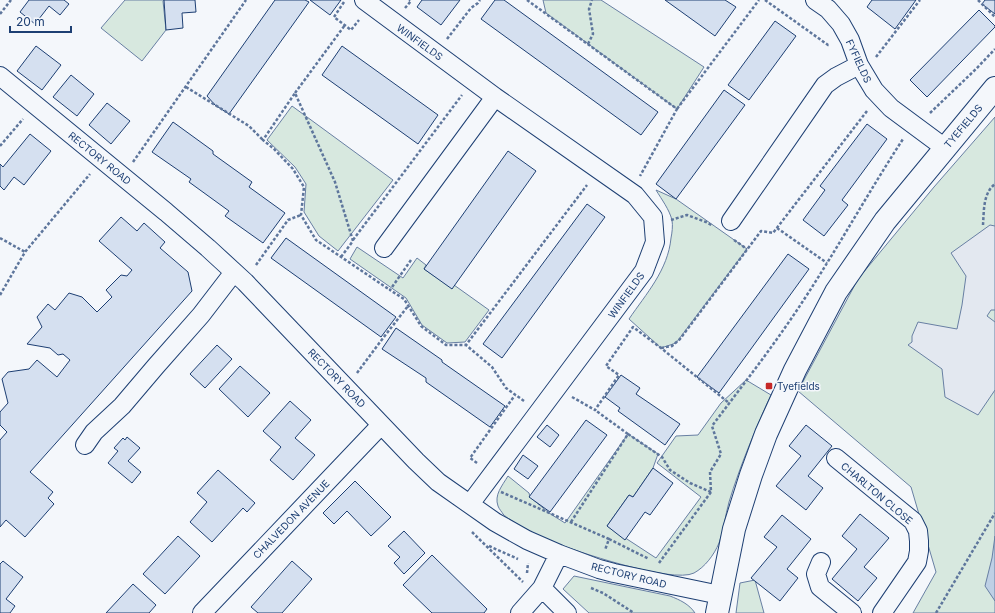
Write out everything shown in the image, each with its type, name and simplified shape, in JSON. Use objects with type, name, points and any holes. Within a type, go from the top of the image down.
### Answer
[{"type":"street","name":"WINFIELDS","points":[[364,0],[495,97],[635,195],[653,217],[655,242],[644,271],[470,504]]},
{"type":"street","name":"FYFIELDS","points":[[815,0],[828,9],[842,24],[850,40],[866,63],[874,90],[891,108],[945,148]]},
{"type":"street","points":[[726,229],[825,85],[836,77],[866,63]]},
{"type":"street","name":"RECTORY ROAD","points":[[3,86],[166,212],[208,248],[234,272],[438,482],[495,522],[527,540],[559,554],[599,569],[718,604]]},
{"type":"street","name":"TYEFIELDS","points":[[718,604],[734,530],[751,475],[766,434],[795,370],[836,292],[884,221],[995,88]]},
{"type":"street","points":[[384,248],[495,97]]},
{"type":"street","points":[[85,445],[94,432],[122,406],[200,315],[234,272]]},
{"type":"street","name":"CHALVEDON AVENUE","points":[[202,613],[381,425]]},
{"type":"street","name":"CHARLTON CLOSE","points":[[836,458],[913,521],[918,531],[919,551],[916,562],[882,613]]},
{"type":"street","points":[[520,613],[542,588],[559,554]]},
{"type":"street","points":[[821,562],[816,574],[820,587],[852,613]]},
{"type":"street","points":[[542,588],[567,613]]},
{"type":"path","points":[[0,14],[11,0]]},
{"type":"path","points":[[129,168],[246,0]]},
{"type":"path","points":[[346,0],[334,17],[351,30],[358,20],[362,18]]},
{"type":"path","points":[[445,43],[471,8],[480,0]]},
{"type":"path","points":[[528,0],[677,109]]},
{"type":"path","points":[[588,44],[593,34],[589,9],[592,0]]},
{"type":"path","points":[[637,180],[677,109],[759,0]]},
{"type":"path","points":[[765,0],[828,45],[833,44]]},
{"type":"path","points":[[866,63],[920,0]]},
{"type":"path","points":[[978,0],[995,18]]},
{"type":"path","points":[[263,140],[295,93],[345,25]]},
{"type":"path","points":[[926,117],[995,49]]},
{"type":"path","points":[[186,87],[249,126],[293,169],[304,187],[301,215],[316,240],[404,299],[421,326],[446,345],[466,345],[492,367],[506,388],[528,403]]},
{"type":"path","points":[[295,93],[335,182],[353,241]]},
{"type":"path","points":[[341,257],[462,94]]},
{"type":"path","points":[[661,348],[672,346],[680,339],[760,231],[773,233],[868,109]]},
{"type":"path","points":[[658,564],[711,492],[710,472],[721,454],[712,426],[784,329],[839,245],[904,137]]},
{"type":"path","points":[[0,295],[25,252],[92,171]]},
{"type":"path","points":[[466,345],[589,181]]},
{"type":"path","points":[[983,225],[986,195],[995,184]]},
{"type":"path","points":[[255,266],[288,220],[301,215]]},
{"type":"path","points":[[665,222],[687,215],[726,229],[747,249]]},
{"type":"path","points":[[777,228],[827,264]]},
{"type":"path","points":[[0,238],[25,252]]},
{"type":"path","points":[[390,290],[411,260]]},
{"type":"path","points":[[354,377],[408,306]]},
{"type":"path","points":[[595,410],[620,375],[606,366],[633,327],[729,403]]},
{"type":"path","points":[[483,467],[470,458],[515,395]]},
{"type":"path","points":[[568,395],[595,410],[662,457],[670,470],[690,483],[711,492]]},
{"type":"path","points":[[571,522],[628,434]]},
{"type":"path","points":[[498,491],[609,539],[651,560]]},
{"type":"path","points":[[936,613],[995,513]]},
{"type":"path","points":[[470,529],[525,583]]},
{"type":"path","points":[[603,593],[599,569],[609,539]]},
{"type":"path","points":[[487,545],[521,560]]},
{"type":"path","points":[[528,563],[550,572]]},
{"type":"path","points":[[590,588],[603,593],[634,613]]},
{"type":"shaded area","points":[[125,0],[164,0],[166,30],[142,61],[101,28]]},
{"type":"shaded area","points":[[543,0],[601,0],[704,67],[677,109],[546,13]]},
{"type":"shaded area","points":[[292,106],[393,180],[338,251],[319,236],[304,212],[306,184],[295,167],[267,140]]},
{"type":"shaded area","points":[[995,117],[995,613],[913,613],[936,572],[911,487],[798,391],[858,279],[934,187]]},
{"type":"shaded area","points":[[656,190],[676,199],[747,249],[676,343],[661,348],[629,319],[661,271],[669,250],[672,220],[667,208]]},
{"type":"shaded area","points":[[990,225],[995,226],[995,310],[991,310],[987,316],[995,322],[995,390],[978,415],[945,397],[942,369],[908,345],[912,342],[912,336],[918,322],[957,329],[966,276],[951,253]]},
{"type":"shaded area","points":[[357,247],[403,278],[417,258],[426,265],[424,269],[452,288],[454,285],[489,310],[465,342],[447,343],[422,325],[406,298],[350,259]]},
{"type":"shaded area","points":[[746,380],[771,395],[738,475],[729,502],[719,543],[709,560],[694,573],[683,575],[666,574],[623,565],[580,552],[550,541],[525,529],[506,517],[498,507],[498,494],[508,476],[529,493],[530,497],[549,513],[565,523],[628,434],[658,454],[653,468],[633,497],[629,495],[607,526],[656,558],[701,497],[657,463],[676,436],[698,435],[721,403]]},
{"type":"shaded area","points":[[574,576],[670,596],[687,605],[695,613],[589,613],[563,589]]},
{"type":"shaded area","points":[[755,580],[764,613],[736,613],[740,583]]},
{"type":"water","points":[[995,536],[995,601],[985,586],[992,558]]},
{"type":"building","points":[[29,0],[64,0],[69,4],[60,15],[49,6],[35,24],[20,12]]},
{"type":"building","points":[[164,0],[195,0],[196,12],[182,13],[183,28],[166,30]]},
{"type":"building","points":[[275,0],[305,0],[309,2],[229,114],[215,105],[207,96]]},
{"type":"building","points":[[310,0],[341,0],[330,15]]},
{"type":"building","points":[[422,0],[460,0],[441,25],[417,7]]},
{"type":"building","points":[[495,0],[504,0],[658,112],[641,135],[481,19]]},
{"type":"building","points":[[665,0],[725,0],[736,7],[715,36]]},
{"type":"building","points":[[872,0],[916,0],[895,29],[867,7]]},
{"type":"building","points":[[985,0],[995,0],[995,14],[982,4]]},
{"type":"building","points":[[979,10],[995,27],[927,97],[910,80]]},
{"type":"building","points":[[775,21],[796,36],[749,100],[728,85]]},
{"type":"building","points":[[36,46],[61,65],[42,90],[17,71]]},
{"type":"building","points":[[342,46],[438,115],[418,144],[322,75]]},
{"type":"building","points":[[71,75],[94,94],[77,116],[53,97]]},
{"type":"building","points":[[724,90],[745,105],[676,199],[656,184]]},
{"type":"building","points":[[107,103],[130,121],[111,144],[89,125]]},
{"type":"building","points":[[173,122],[213,151],[213,154],[252,182],[249,187],[285,213],[263,243],[225,216],[229,211],[189,182],[191,179],[152,152]]},
{"type":"building","points":[[867,124],[887,139],[842,200],[848,205],[824,236],[803,220],[825,190],[820,186]]},
{"type":"building","points":[[30,134],[51,151],[24,185],[14,177],[4,190],[0,186],[0,164],[3,167]]},
{"type":"building","points":[[508,151],[536,171],[452,289],[424,269]]},
{"type":"building","points":[[587,204],[605,217],[502,358],[483,344]]},
{"type":"building","points":[[121,217],[137,231],[144,223],[165,242],[160,248],[188,272],[192,291],[30,472],[53,492],[48,498],[54,504],[25,537],[6,520],[0,527],[0,440],[7,432],[0,425],[0,412],[8,403],[2,379],[8,372],[29,369],[37,360],[57,377],[70,360],[63,354],[58,355],[50,348],[27,344],[42,327],[37,317],[48,304],[55,310],[69,293],[82,297],[97,312],[112,297],[106,290],[121,275],[127,276],[132,270],[99,241]]},
{"type":"building","points":[[286,238],[396,317],[381,337],[271,258]]},
{"type":"building","points":[[788,254],[809,269],[719,393],[697,377]]},
{"type":"building","points":[[396,328],[505,406],[490,427],[426,382],[426,378],[382,349]]},
{"type":"building","points":[[217,345],[232,359],[205,388],[190,374]]},
{"type":"building","points":[[240,366],[270,393],[248,417],[219,389]]},
{"type":"building","points":[[621,375],[640,388],[636,394],[680,424],[665,445],[618,411],[620,408],[605,397]]},
{"type":"building","points":[[290,401],[311,420],[295,438],[315,455],[293,480],[270,460],[281,447],[263,431]]},
{"type":"building","points":[[586,420],[607,435],[550,512],[529,497]]},
{"type":"building","points":[[547,425],[559,435],[550,447],[537,437]]},
{"type":"building","points":[[806,425],[832,446],[808,476],[823,488],[806,510],[776,486],[801,456],[789,446]]},
{"type":"building","points":[[127,437],[140,448],[128,461],[141,472],[132,483],[108,463],[118,451],[114,448],[123,438],[125,440]]},
{"type":"building","points":[[523,455],[538,466],[528,479],[514,469]]},
{"type":"building","points":[[653,468],[673,483],[650,515],[645,512],[625,540],[607,526],[629,495],[633,497]]},
{"type":"building","points":[[218,470],[255,503],[247,512],[243,508],[212,542],[190,522],[207,502],[197,493]]},
{"type":"building","points":[[355,481],[391,517],[371,536],[347,511],[334,524],[323,513]]},
{"type":"building","points":[[860,514],[889,538],[864,567],[877,578],[858,601],[832,579],[857,549],[842,536]]},
{"type":"building","points":[[782,515],[811,539],[787,569],[798,578],[780,601],[751,578],[777,547],[764,537]]},
{"type":"building","points":[[404,531],[425,553],[404,574],[394,563],[400,557],[388,546]]},
{"type":"building","points":[[178,536],[200,556],[165,594],[143,574]]},
{"type":"building","points":[[432,555],[487,609],[484,613],[432,613],[403,585]]},
{"type":"building","points":[[3,561],[23,577],[6,599],[15,606],[10,613],[0,613],[0,564]]},
{"type":"building","points":[[292,561],[312,579],[282,613],[258,613],[251,607]]},
{"type":"building","points":[[133,584],[156,605],[149,613],[106,613]]},
{"type":"place","name":"Tyefields","points":[[769,386]]}]
